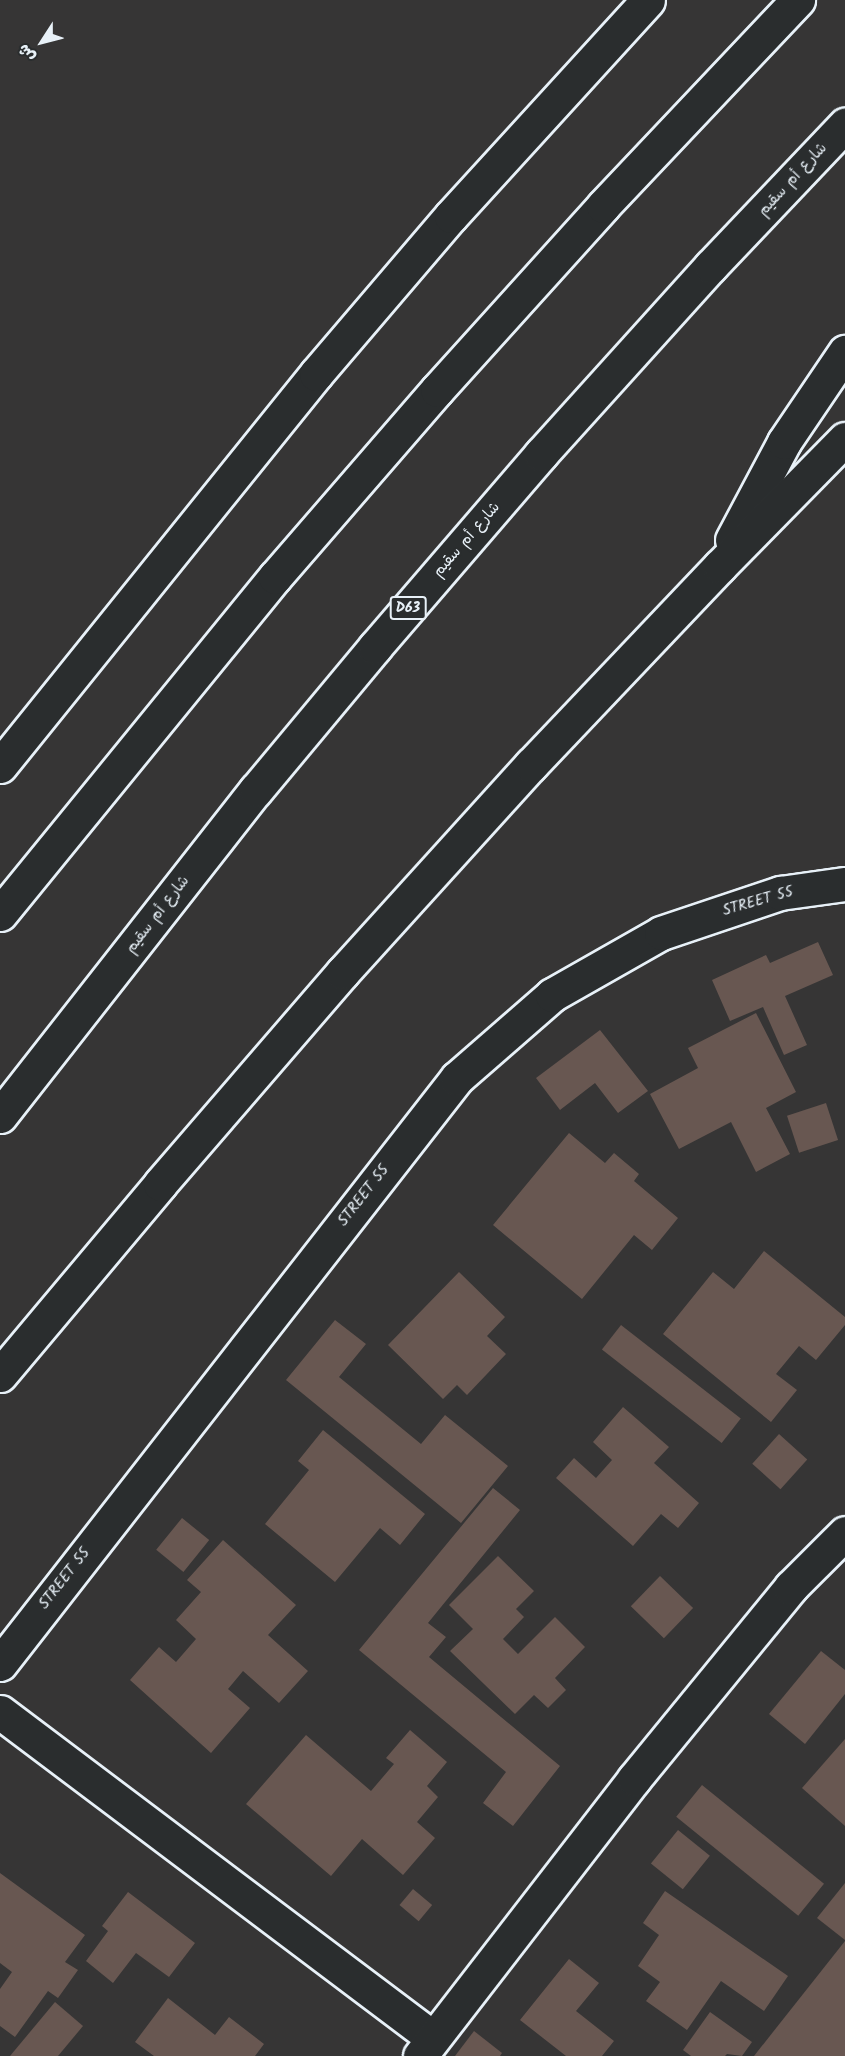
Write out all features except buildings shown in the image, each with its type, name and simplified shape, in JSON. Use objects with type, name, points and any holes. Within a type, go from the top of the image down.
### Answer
[{"type":"main road","points":[[590,62],[621,0]]},
{"type":"main road","points":[[0,766],[316,374],[451,216],[648,0]]},
{"type":"main road","points":[[0,914],[275,577],[430,399],[603,206],[798,0]]},
{"type":"main road","name":"شارع أم سقيم","points":[[0,1116],[256,790],[375,646],[549,446],[711,266],[845,125]]},
{"type":"main road","points":[[720,566],[784,442],[845,352]]},
{"type":"main road","points":[[0,1376],[160,1184],[343,972],[531,765],[720,566],[842,444]]},
{"type":"main road","name":"STREET 55","points":[[0,1664],[457,1078],[552,995],[661,933],[780,893],[845,884]]},
{"type":"main road","points":[[0,1712],[427,2047],[634,1779],[791,1587],[845,1533]]}]
